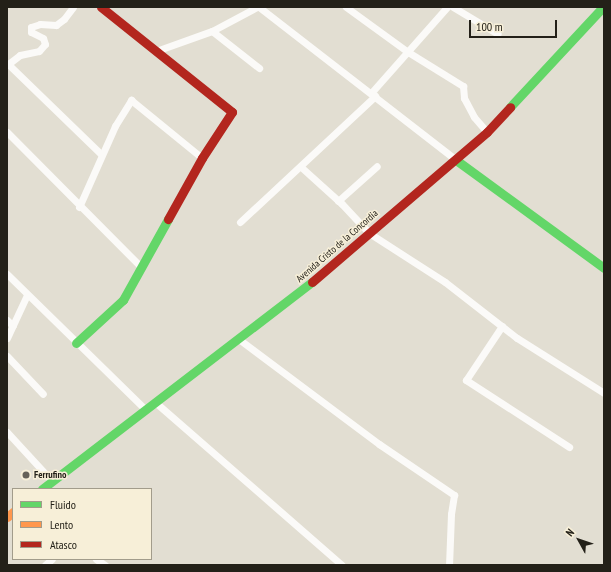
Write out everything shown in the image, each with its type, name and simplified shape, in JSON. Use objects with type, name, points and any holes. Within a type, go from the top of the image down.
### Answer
[{"type":"main road","points":[[76,344],[123,300],[202,158],[232,112],[101,7]]},
{"type":"main road","name":"Avenida Cristo de la Concordia","points":[[43,488],[145,409],[240,340],[338,262],[369,233],[487,132],[602,7]]},
{"type":"main road","points":[[456,160],[604,268]]},
{"type":"street","points":[[73,7],[64,20],[56,25],[40,24],[31,27],[31,32],[43,38],[45,44],[39,51],[20,55],[8,64],[101,154]]},
{"type":"street","points":[[156,51],[212,31],[258,7],[456,160]]},
{"type":"street","points":[[346,7],[408,52],[463,86],[464,98],[474,117],[487,132]]},
{"type":"street","points":[[240,222],[301,167],[373,95],[447,7]]},
{"type":"street","points":[[453,7],[498,34]]},
{"type":"street","points":[[212,31],[260,68]]},
{"type":"street","points":[[79,207],[101,154],[131,100],[202,158]]},
{"type":"street","points":[[7,132],[79,207],[141,267]]},
{"type":"street","points":[[338,201],[377,166]]},
{"type":"street","points":[[301,167],[338,201],[369,233],[445,282],[502,326],[604,393]]},
{"type":"street","points":[[7,274],[76,344],[145,409]]},
{"type":"street","points":[[7,338],[27,295]]},
{"type":"street","points":[[7,320],[13,326]]},
{"type":"street","points":[[502,326],[466,380],[569,447]]},
{"type":"street","points":[[240,340],[380,444],[454,495],[451,514],[449,565]]},
{"type":"street","points":[[7,356],[43,394]]},
{"type":"street","points":[[155,402],[342,565]]},
{"type":"street","points":[[7,432],[52,481]]},
{"type":"traffic: fast","points":[[510,107],[603,7]]},
{"type":"traffic: fast","points":[[456,160],[604,268]]},
{"type":"traffic: fast","points":[[76,343],[123,300],[168,219]]},
{"type":"traffic: fast","points":[[43,488],[312,282]]},
{"type":"traffic: slow","points":[[7,517],[12,513]]},
{"type":"traffic: jam","points":[[101,7],[232,112],[202,158],[168,219]]},
{"type":"traffic: jam","points":[[312,282],[487,132],[510,107]]},
{"type":"place","name":"Ferrufino","points":[[26,475]]}]
